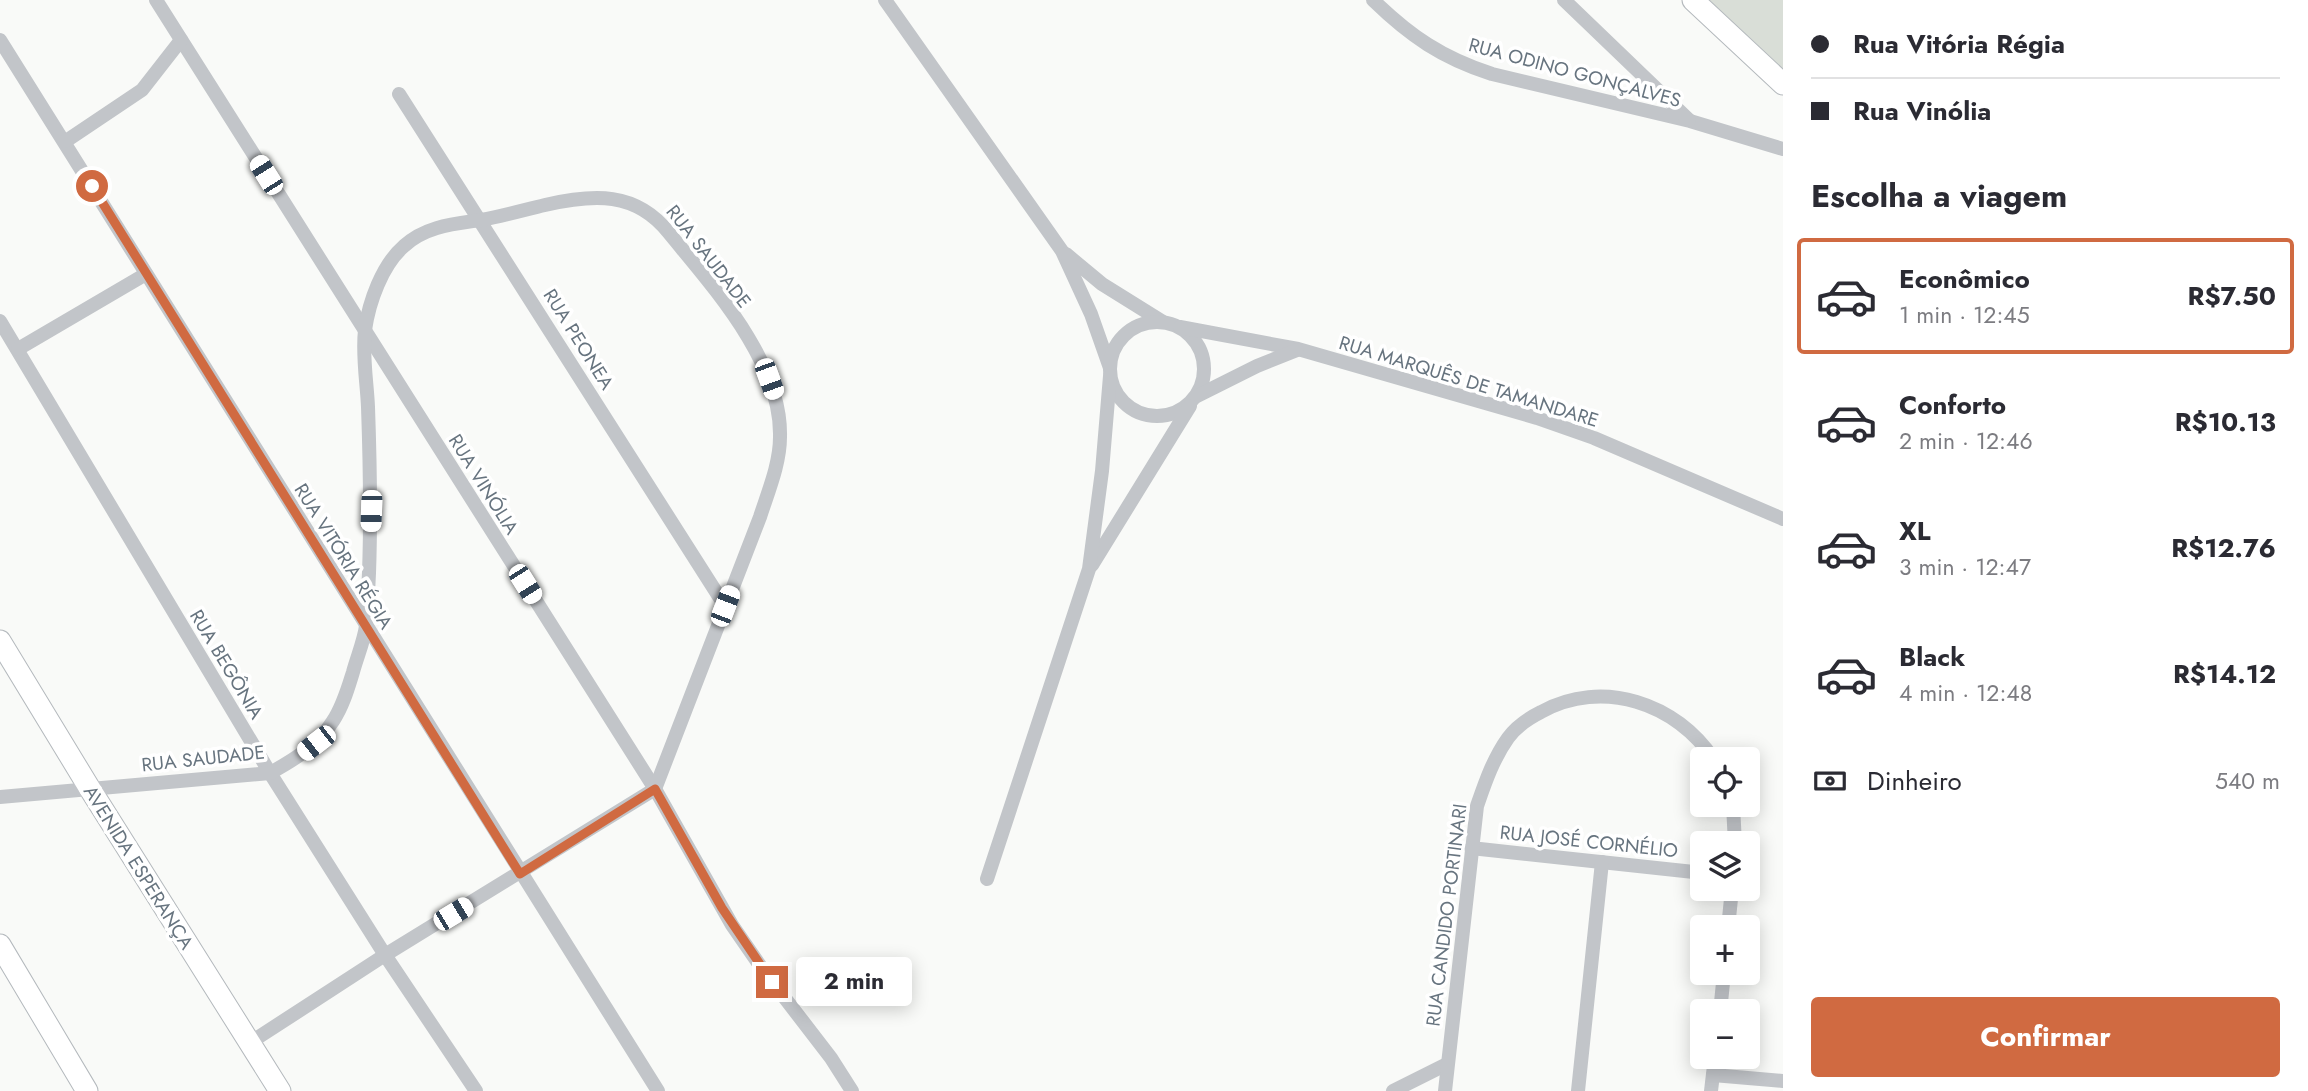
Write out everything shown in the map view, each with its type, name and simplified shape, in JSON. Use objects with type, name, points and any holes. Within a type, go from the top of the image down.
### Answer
[{"type":"street","name":"RUA VINÓLIA","points":[[156,0],[655,789],[732,925],[831,1058],[852,1091]]},
{"type":"street","points":[[885,0],[1062,251],[1091,314],[1115,390],[1124,403],[1151,417],[1166,416],[1181,411],[1195,399],[1257,366],[1298,349]]},
{"type":"street","name":"RUA ODINO GONÇALVES","points":[[1373,0],[1409,33],[1438,53],[1464,65],[1690,121],[1783,149]]},
{"type":"street","points":[[1564,0],[1690,121]]},
{"type":"street","points":[[1693,0],[1783,84]]},
{"type":"street","name":"RUA VITÓRIA RÉGIA","points":[[0,40],[66,141],[366,628],[658,1091]]},
{"type":"street","points":[[66,141],[142,90],[181,40]]},
{"type":"street","name":"RUA PEONEA","points":[[399,94],[725,606]]},
{"type":"street","name":"RUA SAUDADE","points":[[0,797],[270,773],[291,762],[316,743],[334,721],[347,692],[366,628],[371,488],[365,332],[383,274],[404,246],[415,237],[446,225],[585,199],[608,199],[636,205],[658,218],[699,269],[748,338],[774,395],[780,438],[772,480],[760,517],[655,789]]},
{"type":"street","points":[[1062,251],[1102,284],[1163,322],[1180,327],[1189,334],[1202,353],[1205,375],[1195,399],[1089,569]]},
{"type":"street","points":[[18,349],[146,274]]},
{"type":"street","name":"RUA BEGÔNIA","points":[[0,321],[270,773],[385,955],[476,1091]]},
{"type":"street","points":[[987,879],[1089,569],[1102,471],[1112,355],[1117,343],[1126,333],[1150,322],[1163,322]]},
{"type":"street","name":"RUA MARQUÊS DE TAMANDARE","points":[[1180,327],[1298,349],[1537,418],[1594,438],[1783,519]]},
{"type":"street","name":"AVENIDA ESPERANÇA","points":[[0,641],[280,1091]]},
{"type":"street","name":"RUA CANDIDO PORTINARI","points":[[1445,1091],[1477,806],[1488,774],[1508,737],[1528,718],[1551,706],[1578,697],[1612,696],[1642,702],[1670,716],[1706,747]]},
{"type":"street","points":[[251,1042],[385,955],[655,789]]},
{"type":"street","name":"RUA JOSÉ CORNÉLIO","points":[[1471,848],[1690,872]]},
{"type":"street","points":[[1578,1091],[1602,862]]},
{"type":"street","points":[[0,946],[7,966],[87,1091]]},
{"type":"street","points":[[1393,1091],[1447,1064]]},
{"type":"street","points":[[1712,1091],[1714,1069]]},
{"type":"street","points":[[1713,1075],[1783,1082]]},
{"type":"shaded area","points":[[1701,0],[1783,0],[1783,78]]},
{"type":"route","points":[[92,186],[520,874],[655,789],[732,925],[772,982]]}]
